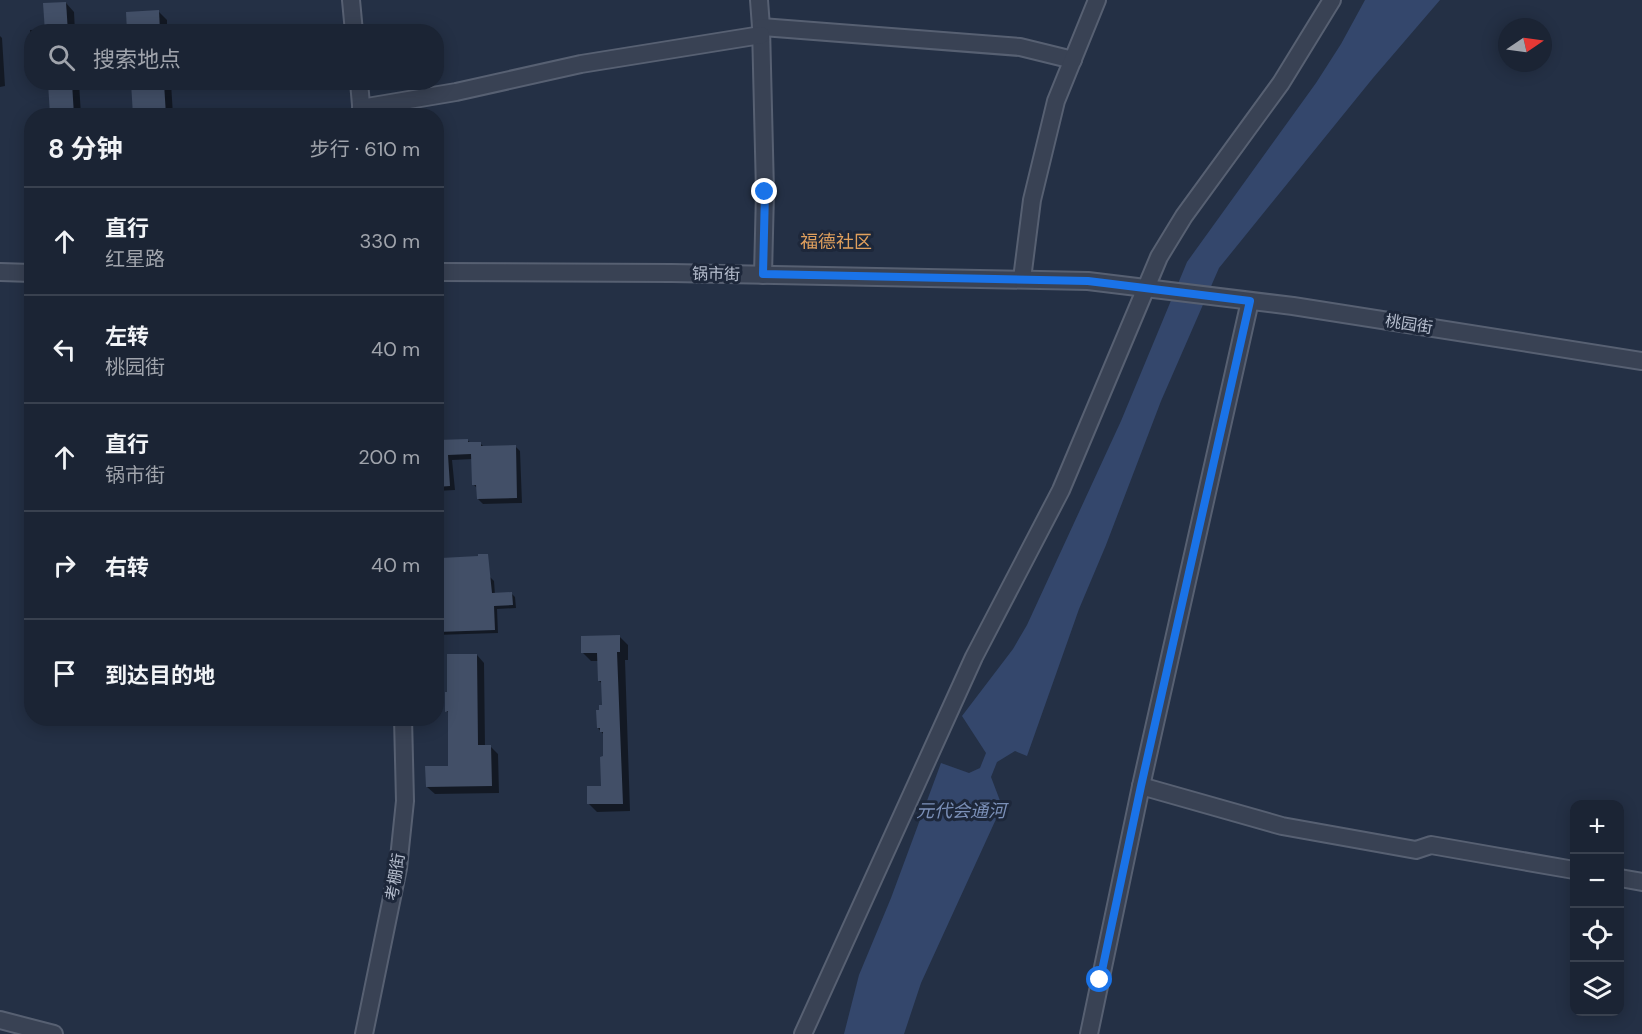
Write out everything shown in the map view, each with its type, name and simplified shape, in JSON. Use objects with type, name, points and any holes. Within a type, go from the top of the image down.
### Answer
[{"type":"street","points":[[351,0],[353,24]]},
{"type":"street","points":[[759,0],[765,192],[763,274]]},
{"type":"street","points":[[1022,279],[1032,200],[1056,101],[1097,0]]},
{"type":"street","points":[[802,1034],[974,657],[1061,490],[1159,257],[1184,216],[1281,84],[1332,0]]},
{"type":"street","points":[[381,108],[581,64],[761,31],[1020,47],[1072,60]]},
{"type":"street","points":[[360,90],[362,108]]},
{"type":"street","points":[[0,272],[24,273]]},
{"type":"street","name":"锅市街","points":[[444,272],[763,274],[1022,279],[1088,281],[1175,292]]},
{"type":"street","name":"桃园街","points":[[1175,292],[1250,301],[1642,361]]},
{"type":"street","points":[[1089,1034],[1141,786],[1250,301]]},
{"type":"street","name":"考棚街","points":[[364,1034],[398,868],[405,801],[403,726]]},
{"type":"street","points":[[1141,786],[1282,826],[1416,850],[1431,845],[1570,869]]},
{"type":"street","points":[[1624,879],[1642,882]]},
{"type":"street","points":[[0,1020],[54,1034]]},
{"type":"water","name":"元代会通河","points":[[1365,0],[1440,0],[1373,78],[1219,268],[1161,401],[1079,609],[1027,756],[1015,751],[997,762],[991,777],[1002,806],[921,983],[904,1034],[844,1034],[859,975],[891,898],[941,763],[969,773],[980,768],[986,753],[962,716],[1013,649],[1027,625],[1121,421],[1187,262],[1316,83]]},
{"type":"building","points":[[66,2],[67,24],[44,24],[43,3]]},
{"type":"building","points":[[159,10],[160,24],[127,24],[126,12]]},
{"type":"building","points":[[48,90],[72,90],[74,108],[50,108]]},
{"type":"building","points":[[131,90],[164,90],[166,108],[133,108]]},
{"type":"building","points":[[468,439],[468,442],[481,442],[481,446],[516,445],[517,498],[477,499],[476,485],[472,485],[471,454],[448,455],[450,486],[444,486],[444,440]]},
{"type":"building","points":[[478,554],[488,554],[492,593],[512,592],[513,605],[494,606],[495,630],[444,632],[444,558],[478,556]]},
{"type":"building","points":[[620,635],[620,652],[617,652],[623,804],[587,804],[587,786],[601,786],[600,757],[603,756],[603,732],[597,728],[596,710],[599,710],[599,705],[602,705],[597,653],[581,653],[581,636]]},
{"type":"building","points":[[447,654],[477,654],[478,745],[491,745],[492,786],[426,787],[425,766],[448,766],[448,711],[445,712]]},
{"type":"district","name":"福德社区","points":[[836,242]]},
{"type":"route","points":[[765,192],[763,274],[1088,281],[1250,301],[1141,786],[1100,980]]}]
